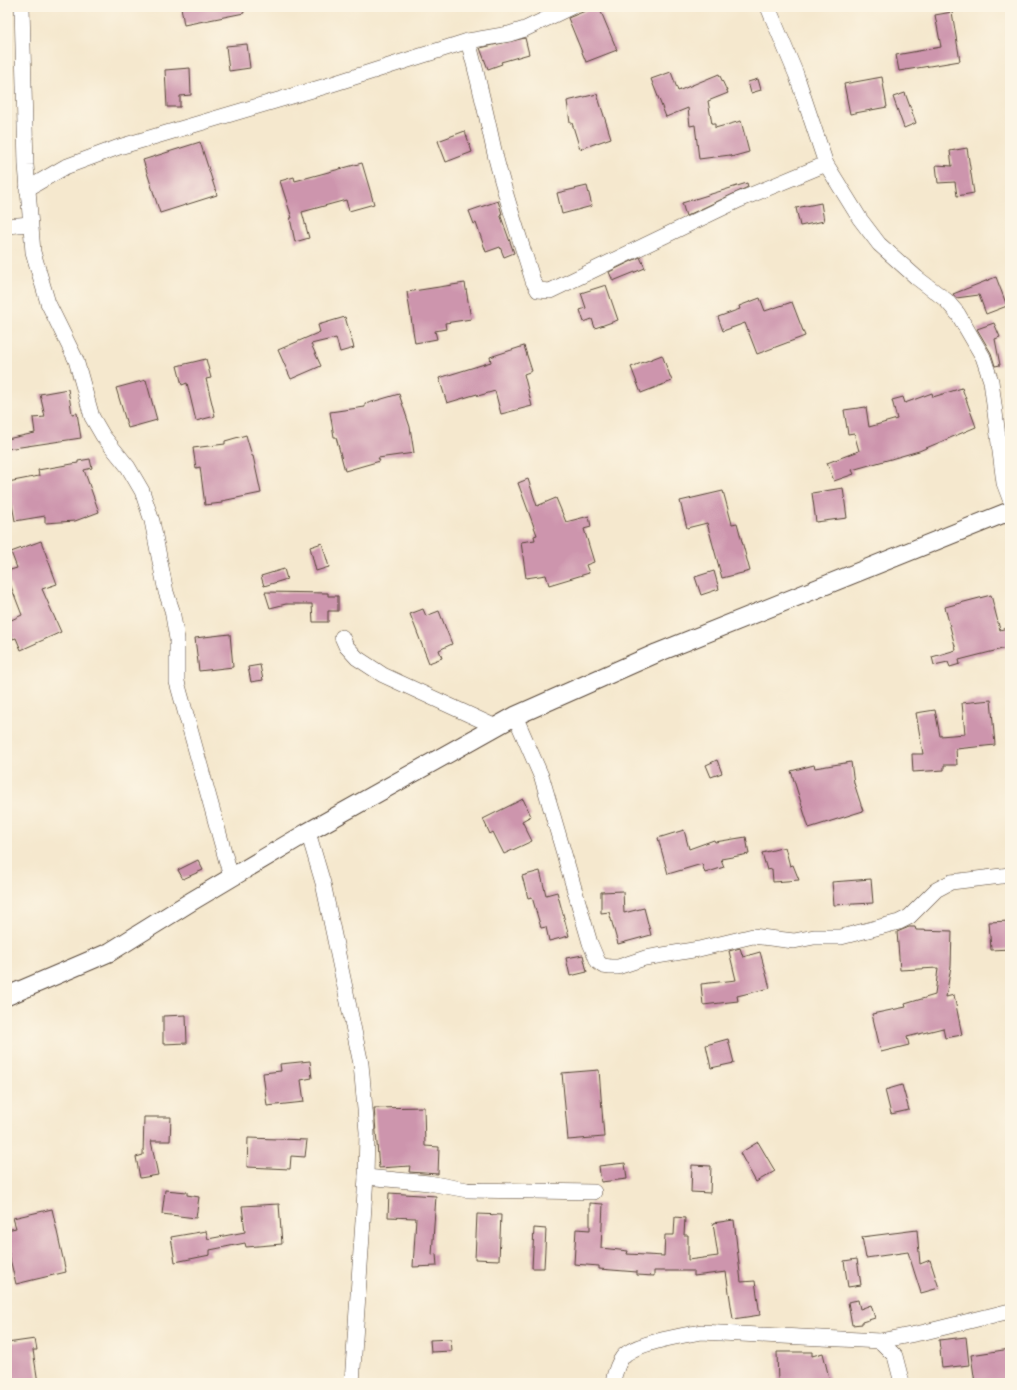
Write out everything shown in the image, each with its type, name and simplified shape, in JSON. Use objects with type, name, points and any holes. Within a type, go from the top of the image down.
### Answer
[{"type":"street","points":[[22,7],[27,189],[33,252],[48,303],[76,360],[92,417],[104,436],[128,467],[142,491],[152,521],[177,638],[177,682],[231,877]]},
{"type":"street","points":[[27,189],[44,181],[66,167],[120,147],[304,93],[468,41],[509,34],[525,29],[571,7]]},
{"type":"street","points":[[768,7],[796,74],[826,164],[860,219],[879,244],[917,278],[946,300],[958,314],[980,351],[991,381],[996,430],[1004,483],[1010,499]]},
{"type":"street","points":[[468,41],[504,186],[533,281],[538,290],[543,292],[550,291],[739,200],[826,164]]},
{"type":"street","points":[[7,226],[30,224]]},
{"type":"street","points":[[7,996],[110,952],[231,877],[308,832],[515,716],[657,652],[1010,511]]},
{"type":"street","points":[[342,637],[346,646],[357,658],[383,675],[496,727]]},
{"type":"street","points":[[515,716],[542,778],[562,853],[590,943],[598,962],[606,967],[618,967],[645,958],[699,950],[753,936],[794,941],[814,937],[841,937],[899,922],[909,917],[936,890],[951,882],[1010,875]]},
{"type":"street","points":[[308,832],[323,882],[361,1064],[366,1132],[366,1177],[352,1383]]},
{"type":"street","points":[[366,1177],[429,1183],[467,1190],[594,1192]]},
{"type":"street","points":[[613,1383],[619,1364],[626,1353],[637,1348],[678,1336],[701,1332],[880,1341],[903,1337],[1010,1311]]},
{"type":"street","points":[[895,1356],[903,1337]]},
{"type":"street","points":[[880,1341],[895,1356],[902,1383]]},
{"type":"building","points":[[181,7],[243,7],[244,13],[184,25]]},
{"type":"building","points":[[595,7],[599,7],[617,50],[586,62],[568,18]]},
{"type":"building","points":[[952,12],[960,61],[899,71],[896,55],[941,47],[935,15]]},
{"type":"building","points":[[525,38],[529,54],[501,62],[502,64],[488,69],[480,48]]},
{"type":"building","points":[[247,44],[250,68],[229,71],[226,46]]},
{"type":"building","points":[[190,68],[191,95],[180,96],[180,107],[167,107],[165,70]]},
{"type":"building","points":[[671,72],[678,91],[719,74],[728,93],[708,101],[712,124],[715,124],[715,128],[741,121],[749,152],[731,157],[730,155],[699,159],[695,125],[690,126],[688,108],[666,117],[651,79]]},
{"type":"building","points":[[882,77],[887,107],[850,114],[844,84]]},
{"type":"building","points":[[758,79],[761,90],[751,93],[748,82]]},
{"type":"building","points":[[905,93],[916,123],[904,128],[893,97]]},
{"type":"building","points":[[597,94],[611,138],[580,149],[572,123],[570,123],[567,101]]},
{"type":"building","points":[[465,131],[472,152],[446,162],[438,141]]},
{"type":"building","points":[[200,142],[217,195],[160,213],[143,160]]},
{"type":"building","points":[[967,148],[974,193],[957,196],[955,182],[938,183],[936,165],[952,166],[950,151]]},
{"type":"building","points":[[362,163],[374,204],[349,211],[346,200],[302,212],[309,238],[295,242],[290,218],[292,218],[280,181],[294,177],[295,181]]},
{"type":"building","points":[[747,183],[748,187],[686,216],[682,203]]},
{"type":"building","points":[[587,186],[592,206],[562,214],[557,193]]},
{"type":"building","points":[[498,201],[502,214],[500,214],[514,253],[504,257],[500,247],[486,252],[476,223],[474,224],[469,211]]},
{"type":"building","points":[[821,203],[824,221],[800,226],[796,208]]},
{"type":"building","points":[[640,257],[645,268],[613,281],[609,272]]},
{"type":"building","points":[[996,277],[1007,306],[986,314],[979,295],[956,298],[953,294]]},
{"type":"building","points":[[465,283],[471,319],[445,323],[446,329],[435,331],[437,339],[415,343],[407,292]]},
{"type":"building","points":[[606,285],[618,320],[595,328],[592,319],[584,322],[580,310],[586,308],[581,293]]},
{"type":"building","points":[[760,298],[765,311],[792,302],[805,336],[757,354],[745,323],[723,331],[718,317],[740,309],[739,306]]},
{"type":"building","points":[[345,317],[354,348],[340,352],[336,338],[311,344],[321,366],[291,379],[278,350],[320,332],[318,325]]},
{"type":"building","points":[[994,323],[1000,337],[995,339],[1000,365],[995,366],[991,353],[977,329]]},
{"type":"building","points":[[524,346],[532,371],[524,374],[532,406],[501,414],[495,391],[478,396],[477,394],[447,403],[439,378],[491,362],[490,357]]},
{"type":"building","points":[[662,355],[672,381],[641,393],[631,367]]},
{"type":"building","points":[[206,359],[211,378],[206,379],[215,416],[196,421],[187,383],[182,385],[177,366]]},
{"type":"building","points":[[146,380],[157,420],[128,428],[116,388]]},
{"type":"building","points":[[962,388],[976,427],[919,451],[852,470],[854,474],[834,481],[827,463],[859,451],[854,433],[848,434],[844,410],[866,407],[869,427],[897,419],[892,400],[903,397],[905,403],[932,393],[933,397]]},
{"type":"building","points":[[68,389],[72,414],[77,413],[81,438],[7,449],[7,439],[35,433],[33,418],[45,417],[40,394]]},
{"type":"building","points":[[399,394],[410,427],[414,453],[378,458],[380,461],[345,471],[336,437],[334,437],[330,412],[365,407],[365,404]]},
{"type":"building","points":[[246,435],[253,456],[261,493],[222,501],[222,503],[205,505],[200,467],[196,468],[193,448],[225,444],[225,441]]},
{"type":"building","points":[[90,459],[92,468],[84,470],[99,512],[75,521],[45,523],[45,516],[15,521],[8,482],[39,476],[38,470],[78,463],[78,461]]},
{"type":"building","points":[[528,479],[537,506],[556,498],[566,522],[589,516],[591,527],[584,529],[594,562],[586,565],[589,573],[549,585],[546,575],[526,578],[521,542],[535,540],[534,536],[537,535],[518,483]]},
{"type":"building","points":[[843,488],[847,518],[816,522],[812,493]]},
{"type":"building","points":[[723,491],[732,524],[737,523],[750,571],[722,578],[707,523],[687,528],[680,501]]},
{"type":"building","points":[[41,541],[57,584],[42,589],[61,632],[21,650],[16,638],[13,639],[7,627],[7,622],[22,615],[7,576],[7,571],[17,568],[11,552]]},
{"type":"building","points":[[322,543],[329,567],[316,571],[310,547]]},
{"type":"building","points":[[284,569],[287,579],[264,586],[261,576]]},
{"type":"building","points":[[714,571],[719,589],[701,595],[695,577]]},
{"type":"building","points":[[265,592],[328,593],[328,596],[338,596],[338,611],[328,611],[328,622],[313,622],[312,604],[286,604],[270,608]]},
{"type":"building","points":[[991,595],[1000,630],[1010,627],[1010,647],[959,660],[960,664],[950,667],[948,662],[934,665],[932,657],[956,650],[945,607]]},
{"type":"building","points":[[423,609],[426,616],[439,611],[452,644],[439,650],[442,658],[429,663],[410,614]]},
{"type":"building","points":[[230,634],[233,667],[199,671],[195,638]]},
{"type":"building","points":[[260,665],[263,680],[251,682],[248,667]]},
{"type":"building","points":[[991,700],[995,745],[956,749],[957,765],[944,765],[944,770],[913,772],[912,754],[923,754],[916,713],[935,710],[940,736],[965,734],[962,703]]},
{"type":"building","points":[[717,760],[722,773],[711,777],[706,765]]},
{"type":"building","points":[[851,762],[854,783],[863,811],[809,828],[791,771],[814,765],[815,768]]},
{"type":"building","points":[[523,799],[531,816],[522,821],[532,841],[504,854],[493,832],[490,834],[483,819]]},
{"type":"building","points":[[684,830],[689,849],[714,840],[715,842],[746,837],[749,854],[721,859],[724,867],[705,873],[702,864],[668,874],[658,838]]},
{"type":"building","points":[[785,847],[790,866],[793,865],[799,880],[773,882],[772,869],[767,870],[762,853]]},
{"type":"building","points":[[198,860],[203,870],[183,879],[178,870]]},
{"type":"building","points":[[540,871],[546,895],[557,892],[569,936],[549,941],[546,927],[541,928],[532,897],[528,898],[522,876]]},
{"type":"building","points":[[871,879],[873,903],[834,905],[832,882]]},
{"type":"building","points":[[623,891],[624,913],[644,908],[651,935],[618,944],[609,912],[601,913],[601,892]]},
{"type":"building","points":[[1010,921],[1010,949],[991,950],[989,922]]},
{"type":"building","points":[[909,927],[915,927],[916,930],[952,931],[951,966],[946,997],[954,995],[962,1035],[945,1038],[943,1028],[907,1037],[909,1045],[881,1052],[872,1014],[906,1007],[905,1004],[935,995],[938,968],[900,970],[897,932]]},
{"type":"building","points":[[740,948],[743,957],[760,952],[770,988],[737,996],[738,1001],[703,1005],[701,984],[736,980],[729,951]]},
{"type":"building","points":[[583,955],[587,972],[570,976],[566,958]]},
{"type":"building","points":[[186,1015],[187,1043],[163,1044],[163,1016]]},
{"type":"building","points":[[728,1039],[734,1063],[711,1068],[706,1045]]},
{"type":"building","points":[[310,1061],[312,1078],[301,1080],[304,1102],[267,1106],[263,1073],[281,1071],[280,1064]]},
{"type":"building","points":[[599,1070],[604,1137],[568,1140],[562,1073]]},
{"type":"building","points":[[902,1085],[909,1110],[891,1114],[885,1090]]},
{"type":"building","points":[[424,1107],[425,1146],[439,1147],[438,1174],[409,1172],[410,1166],[379,1168],[374,1108]]},
{"type":"building","points":[[144,1117],[171,1117],[170,1141],[151,1141],[158,1175],[140,1178],[136,1157],[143,1155]]},
{"type":"building","points":[[248,1138],[307,1140],[305,1157],[291,1156],[290,1169],[247,1167]]},
{"type":"building","points":[[758,1142],[775,1171],[756,1182],[740,1153]]},
{"type":"building","points":[[625,1163],[627,1179],[601,1182],[599,1166]]},
{"type":"building","points":[[692,1165],[711,1166],[710,1193],[691,1192]]},
{"type":"building","points":[[165,1190],[187,1192],[187,1195],[199,1197],[196,1218],[162,1214]]},
{"type":"building","points":[[389,1193],[436,1196],[432,1255],[436,1254],[437,1266],[413,1267],[416,1218],[388,1217]]},
{"type":"building","points":[[590,1203],[603,1204],[601,1248],[628,1251],[627,1254],[664,1256],[665,1235],[674,1235],[675,1217],[685,1218],[684,1235],[688,1235],[688,1260],[718,1256],[713,1223],[734,1220],[741,1282],[755,1281],[760,1315],[733,1319],[726,1272],[694,1276],[694,1271],[654,1271],[654,1276],[637,1275],[637,1272],[599,1269],[599,1266],[574,1264],[576,1229],[590,1230]]},
{"type":"building","points":[[279,1204],[282,1244],[246,1247],[245,1243],[210,1250],[210,1255],[175,1262],[171,1237],[206,1231],[208,1239],[245,1232],[242,1206]]},
{"type":"building","points":[[52,1209],[66,1272],[16,1284],[7,1246],[7,1230],[16,1228],[13,1218]]},
{"type":"building","points":[[477,1214],[501,1215],[499,1260],[475,1259]]},
{"type":"building","points":[[534,1228],[546,1229],[544,1268],[532,1268]]},
{"type":"building","points":[[917,1230],[920,1264],[930,1260],[939,1288],[921,1293],[908,1252],[866,1258],[862,1237]]},
{"type":"building","points":[[857,1259],[861,1285],[848,1287],[844,1261]]},
{"type":"building","points":[[858,1300],[860,1309],[871,1305],[875,1318],[862,1322],[862,1324],[852,1325],[848,1302]]},
{"type":"building","points":[[966,1337],[969,1365],[942,1368],[939,1340]]},
{"type":"building","points":[[35,1339],[37,1350],[33,1350],[38,1383],[7,1383],[7,1343]]},
{"type":"building","points":[[451,1339],[452,1351],[431,1352],[430,1340]]},
{"type":"building","points":[[1010,1349],[1010,1383],[975,1383],[971,1355]]},
{"type":"building","points":[[777,1352],[812,1352],[812,1356],[823,1353],[830,1382],[778,1383]]}]
